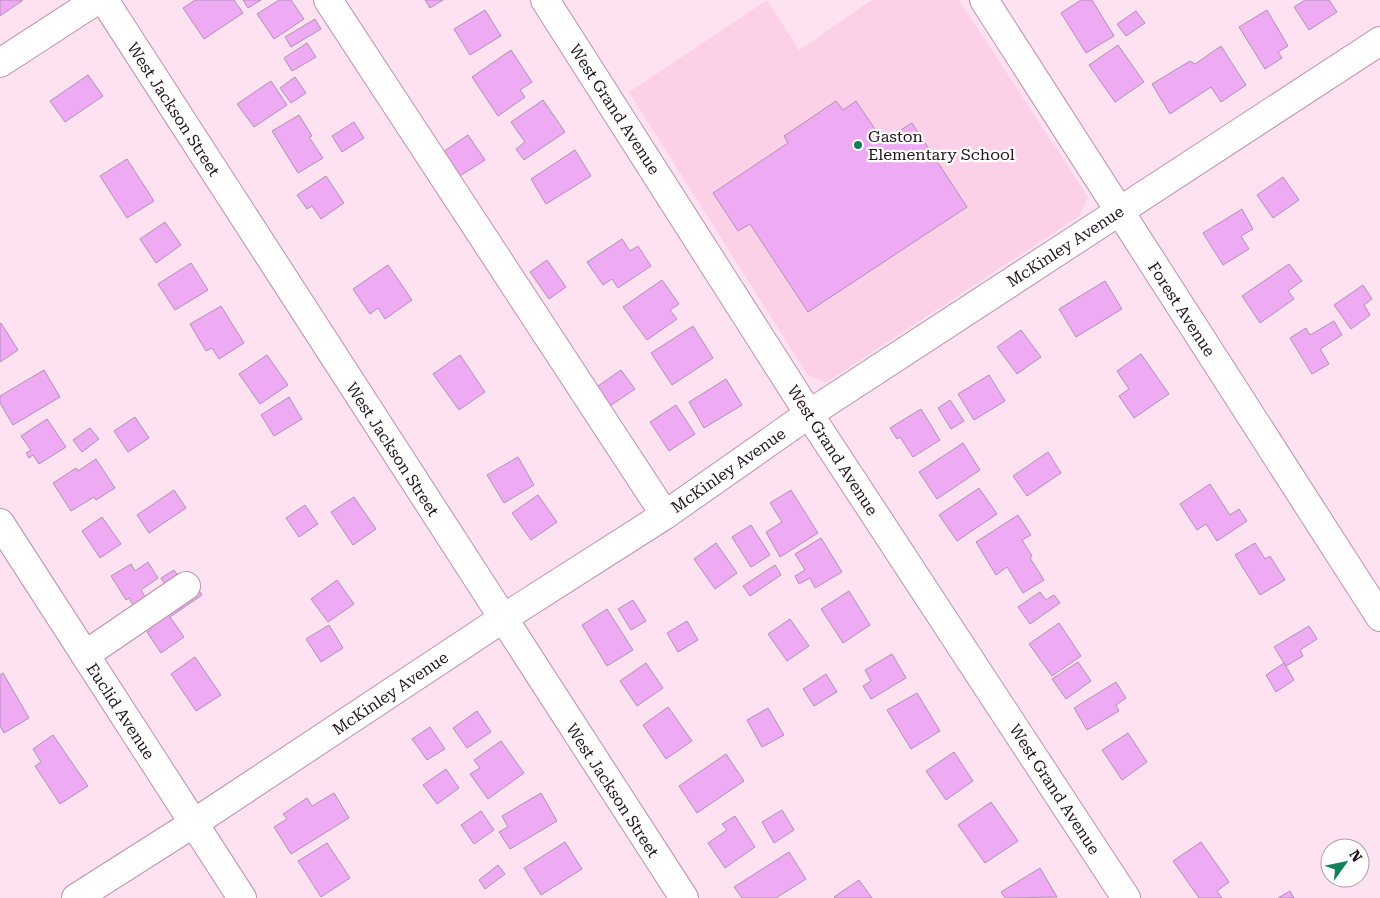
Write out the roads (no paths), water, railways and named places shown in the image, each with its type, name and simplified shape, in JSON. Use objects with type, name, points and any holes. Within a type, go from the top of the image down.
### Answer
[{"type":"street","points":[[0,63],[97,0]]},
{"type":"street","name":"West Jackson Street","points":[[104,0],[684,898]]},
{"type":"street","points":[[328,0],[665,515]]},
{"type":"street","name":"West Grand Avenue","points":[[545,0],[809,414],[1126,898]]},
{"type":"street","name":"Forest Avenue","points":[[984,0],[1380,617]]},
{"type":"street","name":"McKinley Avenue","points":[[76,898],[194,823],[502,618],[665,515],[809,414],[1380,41]]},
{"type":"street","name":"Euclid Avenue","points":[[0,523],[242,898]]},
{"type":"street","points":[[82,650],[173,589]]},
{"type":"place","name":"Gaston Elementary School","points":[[858,145]]}]
